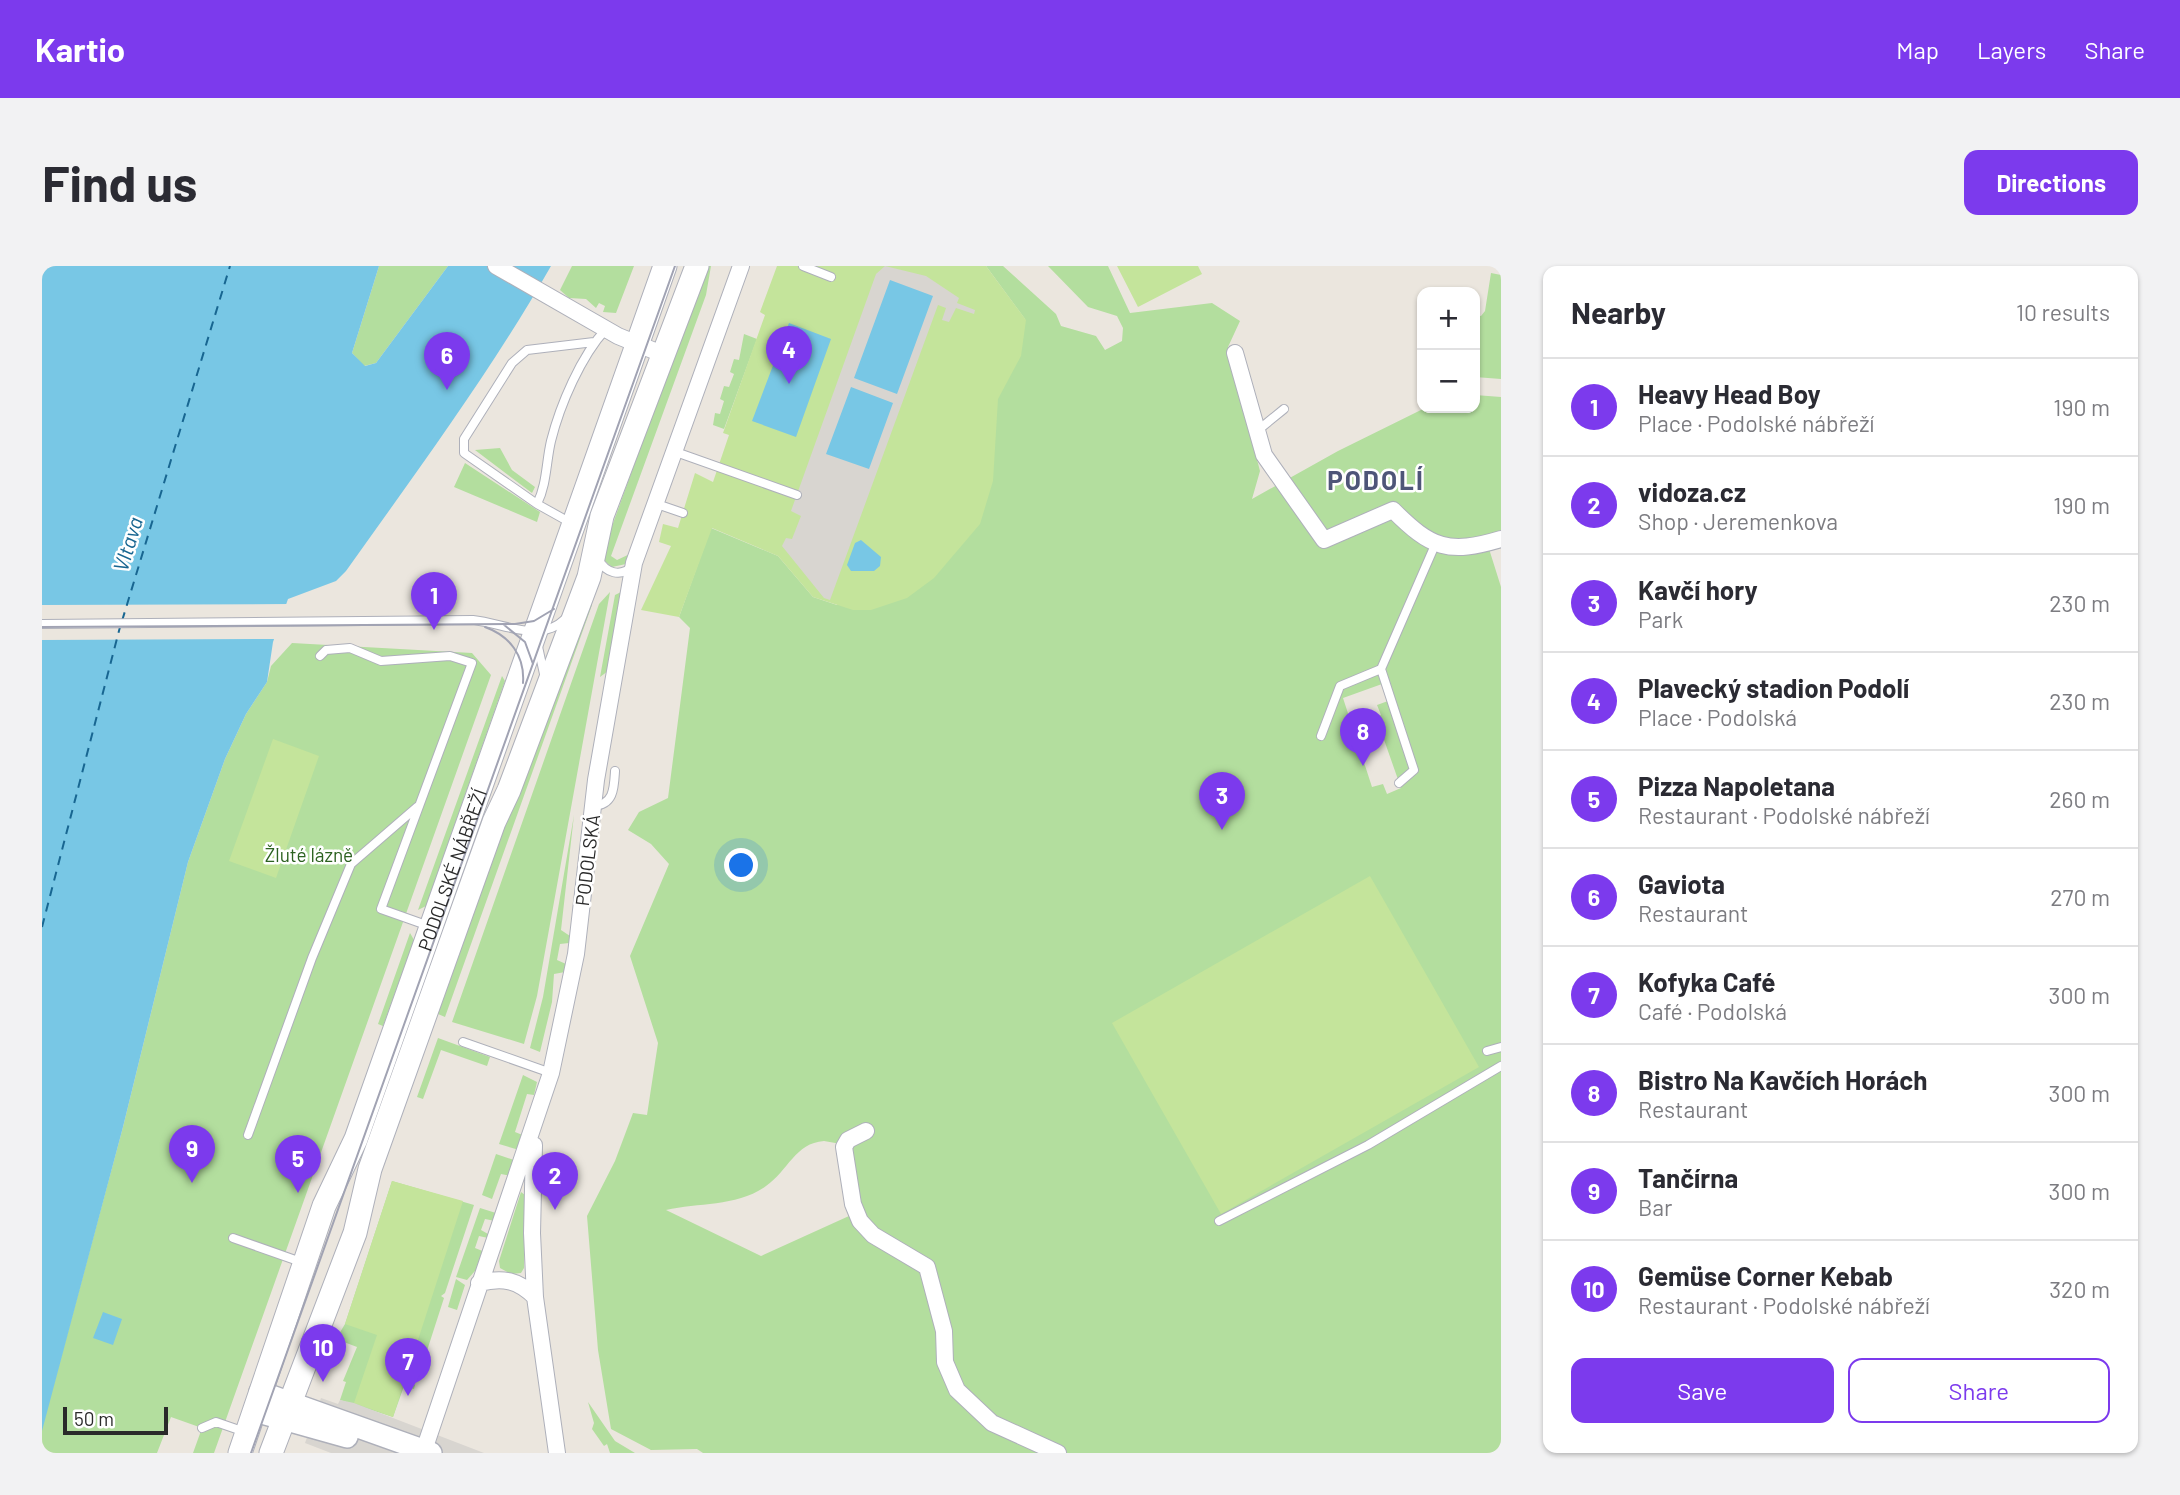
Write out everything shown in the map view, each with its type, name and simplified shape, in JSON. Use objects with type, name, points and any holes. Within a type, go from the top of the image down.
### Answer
[{"type":"main road","name":"PODOLSKÉ NÁBŘEŽÍ","points":[[250,1422],[304,1263],[340,1171],[356,1139],[533,633],[574,524],[620,336],[665,266]]},
{"type":"main road","name":"PODOLSKÉ NÁBŘEŽÍ","points":[[271,1453],[355,1233],[367,1181],[494,822],[509,790],[596,555],[602,516],[696,266]]},
{"type":"main road","points":[[340,1171],[339,1184],[348,1193],[360,1192],[367,1181]]},
{"type":"street","points":[[496,266],[570,310],[662,354]]},
{"type":"street","name":"PODOLSKÁ","points":[[426,1452],[479,1283],[535,1128],[551,1073],[576,954],[593,806],[634,563],[741,266]]},
{"type":"street","points":[[1234,353],[1264,455],[1324,540],[1393,510],[1417,534],[1435,545],[1460,550],[1501,539]]},
{"type":"street","points":[[535,1128],[532,1233],[535,1297],[557,1453]]},
{"type":"street","points":[[866,1131],[848,1140],[844,1147],[857,1216],[873,1235],[927,1267],[944,1331],[943,1353],[955,1387],[992,1423],[1058,1453]]},
{"type":"street","points":[[479,1283],[495,1279],[509,1280],[523,1286],[535,1297]]},
{"type":"street","points":[[288,1410],[390,1453]]},
{"type":"street","points":[[250,1422],[288,1410],[426,1452]]},
{"type":"lane","points":[[803,266],[831,277]]},
{"type":"lane","points":[[574,524],[537,504],[464,453],[464,439],[512,363],[527,350],[620,336]]},
{"type":"lane","points":[[537,504],[544,492],[551,440],[580,365],[594,342]]},
{"type":"lane","points":[[1257,430],[1284,409]]},
{"type":"lane","points":[[673,451],[797,495]]},
{"type":"lane","points":[[654,503],[682,513]]},
{"type":"lane","points":[[1399,783],[1414,770],[1381,669],[1435,545]]},
{"type":"lane","points":[[596,555],[604,569],[612,572],[628,570],[634,563]]},
{"type":"lane","points":[[42,624],[481,621],[533,633],[560,625],[575,609]]},
{"type":"lane","points":[[533,633],[542,655],[544,691]]},
{"type":"lane","points":[[320,656],[326,650],[350,648],[381,661],[450,656],[472,663],[381,909],[431,927]]},
{"type":"lane","points":[[1321,736],[1340,686],[1381,669]]},
{"type":"lane","points":[[593,806],[601,806],[609,800],[614,789],[615,771]]},
{"type":"lane","points":[[248,1135],[312,958],[351,864],[420,805]]},
{"type":"lane","points":[[463,1042],[551,1073]]},
{"type":"lane","points":[[1488,1051],[1501,1046]]},
{"type":"lane","points":[[1219,1221],[1368,1145],[1501,1066]]},
{"type":"lane","points":[[233,1238],[304,1263]]},
{"type":"lane","points":[[202,1428],[216,1422],[250,1422]]},
{"type":"green space","points":[[379,266],[448,266],[376,363],[364,366],[352,353]]},
{"type":"green space","points":[[572,266],[634,266],[616,313],[603,312],[605,306],[599,303],[596,308],[586,299],[569,298],[560,290]]},
{"type":"green space","points":[[706,266],[711,266],[706,295],[611,556],[617,560],[632,553],[626,564],[612,567],[605,561],[603,551]]},
{"type":"green space","points":[[777,266],[986,266],[1026,320],[1021,356],[998,399],[993,481],[980,524],[934,578],[907,598],[871,610],[853,610],[813,597],[778,556],[712,528],[679,617],[641,610],[671,546],[659,542],[663,524],[678,528],[695,473],[713,482],[729,435],[723,433],[765,315],[760,312]]},
{"type":"green space","points":[[986,266],[1003,266],[1056,314],[1061,326],[1096,336],[1105,350],[1122,341],[1123,328],[1117,316],[1088,307],[1048,266],[1108,266],[1130,313],[1212,303],[1240,321],[1228,347],[1260,471],[1252,499],[1338,451],[1417,412],[1480,413],[1480,395],[1501,397],[1501,530],[1485,536],[1501,587],[1501,1453],[703,1453],[697,1449],[651,1450],[611,1429],[598,1350],[587,1216],[615,1161],[633,1113],[647,1115],[658,1043],[630,956],[669,864],[651,844],[628,830],[639,812],[668,798],[690,628],[679,617],[711,528],[778,556],[813,597],[837,605],[1025,319]],"holes":[[[1382,684],[1388,701],[1377,705],[1381,715],[1376,717],[1401,788],[1387,794],[1383,784],[1372,787],[1343,698]],[[824,1141],[841,1144],[849,1216],[761,1256],[666,1210],[730,1201],[755,1193],[774,1180],[806,1147]]]},
{"type":"green space","points":[[1117,266],[1198,266],[1202,274],[1138,307]]},
{"type":"green space","points":[[1491,273],[1501,275],[1501,379],[1480,377],[1480,316],[1485,311]]},
{"type":"green space","points":[[744,334],[757,339],[724,429],[713,425],[715,413],[720,414],[724,401],[720,399],[724,386],[729,387],[734,374],[730,372],[734,359],[739,360]]},
{"type":"green space","points":[[500,448],[512,470],[535,487],[532,493],[475,450]]},
{"type":"green space","points":[[465,463],[540,512],[537,522],[454,487]]},
{"type":"green space","points":[[610,592],[537,996],[524,1044],[452,1022],[599,604]]},
{"type":"green space","points":[[621,592],[608,671],[600,677],[615,595]]},
{"type":"green space","points":[[586,597],[592,601],[592,605],[445,1017],[438,1014]]},
{"type":"green space","name":"Žluté lázně","points":[[292,643],[472,653],[491,675],[214,1453],[193,1453],[202,1428],[171,1417],[157,1453],[42,1453],[42,1428],[123,1127],[188,862],[225,759],[246,714],[267,682],[271,666]]},
{"type":"green space","points":[[502,676],[505,681],[426,906],[418,910]]},
{"type":"green space","points":[[273,739],[319,756],[276,878],[229,861]]},
{"type":"green space","points":[[574,815],[561,930],[570,936],[569,943],[560,944],[557,960],[566,964],[565,972],[554,974],[552,1002],[540,1052],[530,1048],[543,997]]},
{"type":"green space","points":[[1370,876],[1479,1067],[1221,1214],[1112,1023]]},
{"type":"green space","points":[[410,933],[414,940],[383,1026],[378,1024]]},
{"type":"green space","points":[[438,1038],[490,1057],[487,1066],[441,1050],[423,1099],[417,1097]]},
{"type":"green space","points":[[523,1075],[537,1082],[534,1095],[527,1094],[515,1132],[525,1136],[519,1150],[499,1144]]},
{"type":"green space","points":[[496,1154],[517,1161],[511,1176],[501,1174],[492,1199],[482,1195]]},
{"type":"green space","points":[[392,1181],[474,1205],[445,1293],[441,1296],[444,1298],[424,1360],[417,1359],[410,1382],[415,1385],[414,1389],[404,1386],[393,1417],[340,1400],[346,1382],[343,1381],[357,1347],[336,1339],[345,1324]]},
{"type":"green space","points":[[392,1181],[463,1201],[393,1417],[354,1403],[377,1335],[345,1324]]},
{"type":"green space","points":[[521,1192],[525,1195],[524,1268],[521,1273],[511,1274],[500,1268],[499,1261]]},
{"type":"green space","points":[[480,1208],[496,1213],[495,1221],[485,1219],[481,1230],[488,1234],[488,1238],[479,1236],[475,1248],[485,1252],[482,1263],[467,1280],[456,1277]]},
{"type":"green space","points":[[456,1279],[465,1285],[457,1310],[448,1307]]},
{"type":"green space","points":[[588,1402],[615,1441],[635,1453],[610,1453],[607,1444],[604,1446],[592,1429],[594,1423]]},
{"type":"shaded area","points":[[885,266],[926,276],[959,298],[957,303],[975,310],[974,314],[956,308],[949,322],[942,320],[946,308],[938,305],[830,600],[824,598],[782,546],[786,538],[792,539],[801,516],[791,511],[876,274]]},
{"type":"shaded area","points":[[321,1398],[338,1404],[340,1400],[354,1403],[484,1453],[331,1453],[305,1443]]},
{"type":"water","name":"Vltava","points":[[42,266],[379,266],[352,353],[365,366],[376,363],[448,266],[551,266],[478,383],[346,571],[336,581],[288,599],[273,642],[267,682],[246,714],[225,759],[188,862],[123,1127],[42,1431]]},
{"type":"water","points":[[890,280],[933,296],[897,394],[854,378]]},
{"type":"water","points":[[789,323],[831,339],[796,437],[752,421]]},
{"type":"water","points":[[851,387],[893,403],[869,469],[826,454]]},
{"type":"water","points":[[861,540],[881,557],[880,566],[874,571],[851,571],[847,565],[855,543]]},
{"type":"water","points":[[103,1312],[122,1319],[113,1345],[93,1338]]},
{"type":"pier","points":[[290,604],[278,639],[42,640],[42,605]]},
{"type":"ferry route","points":[[122,621],[230,266]]},
{"type":"ferry route","points":[[42,927],[120,627]]},
{"type":"tram line","points":[[251,1453],[675,266]]},
{"type":"tram line","points":[[42,627],[515,624],[534,621],[554,609]]},
{"type":"tram line","points":[[503,624],[525,642],[533,664]]},
{"type":"tram line","points":[[485,627],[502,636],[514,648],[521,664],[523,683]]},
{"type":"place","name":"Plavecký stadion Podolí","points":[[789,384]]},
{"type":"place","name":"Gaviota","points":[[447,390]]},
{"type":"place","name":"Heavy Head Boy","points":[[434,630]]},
{"type":"place","name":"Bistro Na Kavčích Horách","points":[[1363,766]]},
{"type":"place","name":"Kavčí hory","points":[[1222,830]]},
{"type":"place","name":"Tančírna","points":[[192,1183]]},
{"type":"place","name":"Pizza Napoletana","points":[[298,1193]]},
{"type":"place","name":"vidoza.cz","points":[[555,1210]]},
{"type":"place","name":"Gemüse Corner Kebab","points":[[323,1382]]},
{"type":"place","name":"Kofyka Café","points":[[408,1396]]},
{"type":"district","name":"PODOLÍ","points":[[1376,479]]}]
